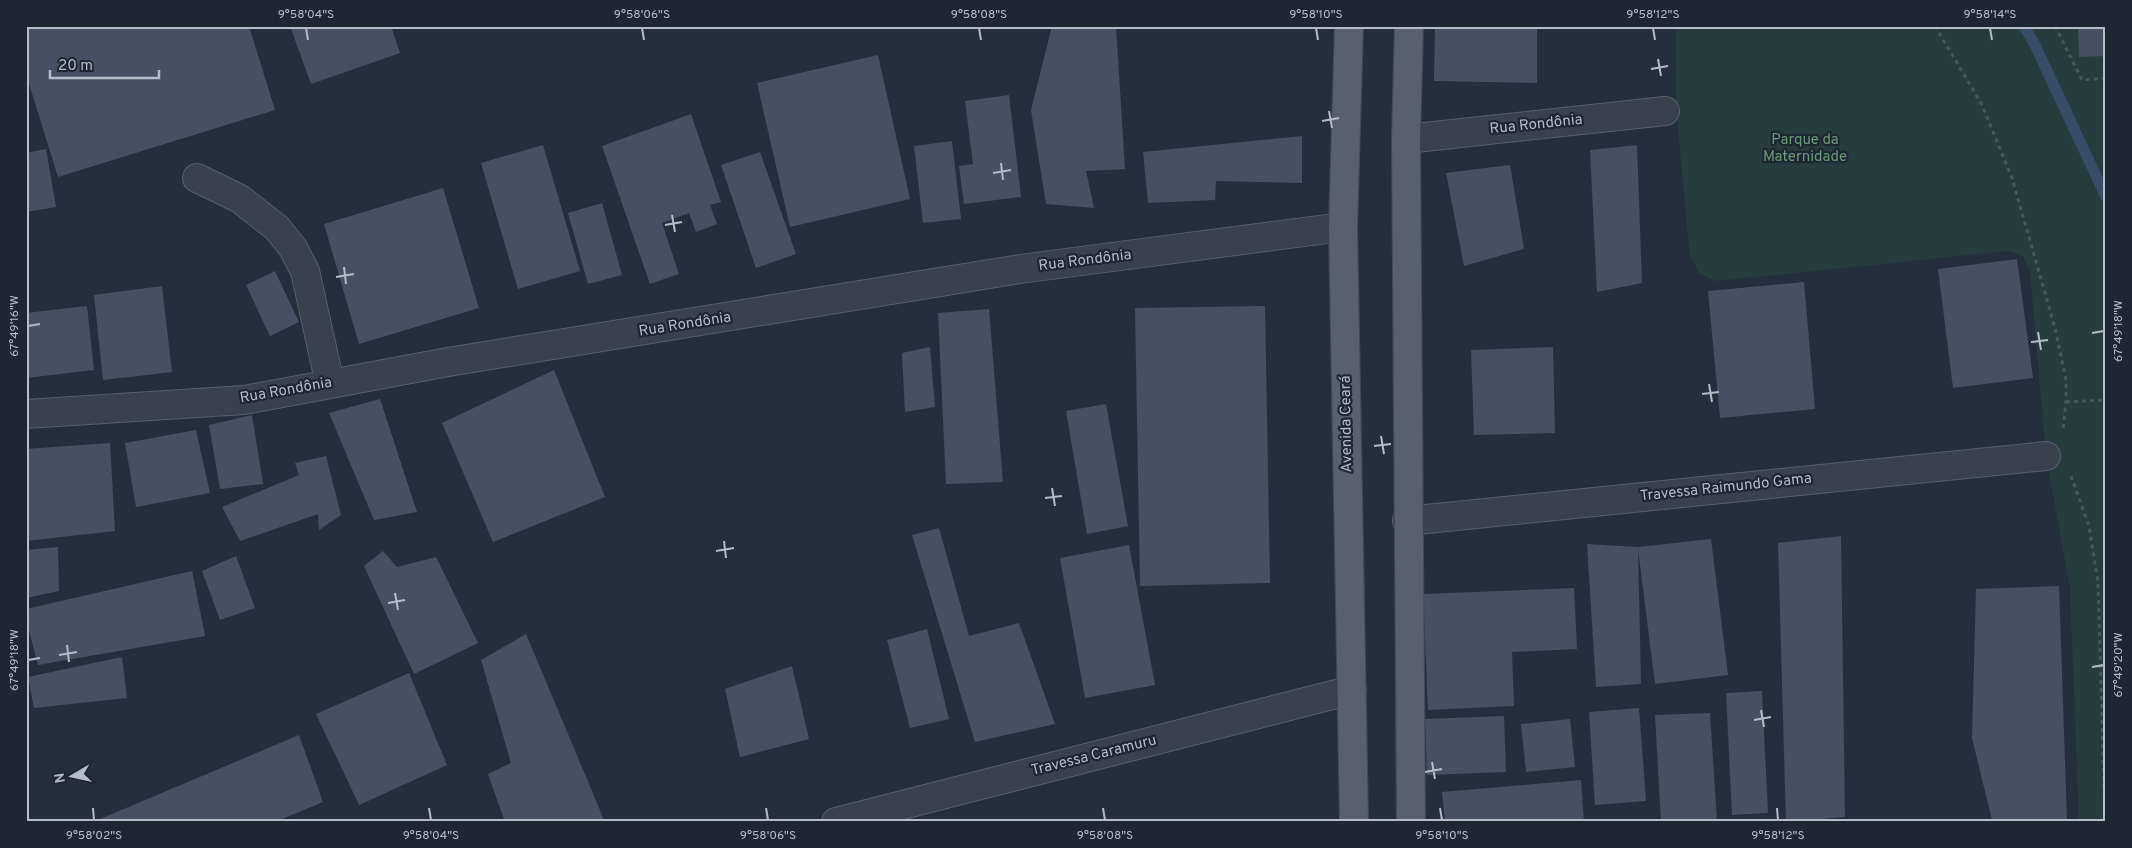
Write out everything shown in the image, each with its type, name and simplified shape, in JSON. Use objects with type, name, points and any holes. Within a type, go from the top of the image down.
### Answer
[{"type":"main road","name":"Avenida Ceará","points":[[1349,26],[1343,227],[1354,822]]},
{"type":"main road","points":[[1409,26],[1406,139],[1407,521],[1411,822]]},
{"type":"street","name":"Rua Rondônia","points":[[1406,139],[1666,111]]},
{"type":"street","points":[[198,178],[240,199],[277,228],[293,248],[305,271],[330,384]]},
{"type":"street","name":"Rua Rondônia","points":[[26,414],[244,400],[448,362],[1020,269],[1343,227]]},
{"type":"street","name":"Travessa Raimundo Gama","points":[[1407,521],[2046,456]]},
{"type":"street","name":"Travessa Caramuru","points":[[836,822],[1352,690]]},
{"type":"path","points":[[1935,26],[1982,105],[2012,178],[2055,328],[2066,380],[2063,431]]},
{"type":"path","points":[[2054,26],[2082,80],[2106,78]]},
{"type":"path","points":[[2066,402],[2106,400]]},
{"type":"path","points":[[2070,473],[2090,526],[2098,582],[2106,822]]},
{"type":"green space","name":"Parque da Maternidade","points":[[1676,26],[2099,26],[2106,45],[2106,822],[2079,822],[2070,588],[2046,456],[2030,271],[2022,256],[2008,251],[1717,281],[1700,274],[1690,256],[1676,110]]},
{"type":"building","points":[[26,26],[249,26],[275,110],[58,177],[26,74]]},
{"type":"building","points":[[290,26],[391,26],[400,53],[311,84]]},
{"type":"building","points":[[1052,26],[1116,26],[1125,169],[1086,171],[1094,208],[1046,204],[1031,110]]},
{"type":"building","points":[[1435,26],[1537,26],[1537,83],[1434,81]]},
{"type":"building","points":[[2078,26],[2106,26],[2106,56],[2079,57]]},
{"type":"building","points":[[878,55],[910,199],[790,227],[757,83]]},
{"type":"building","points":[[1009,95],[1021,197],[964,204],[959,166],[973,164],[965,101]]},
{"type":"building","points":[[691,114],[721,202],[710,205],[717,224],[696,232],[689,213],[662,223],[679,274],[650,284],[602,146]]},
{"type":"building","points":[[1302,136],[1302,183],[1216,181],[1215,200],[1148,203],[1143,152]]},
{"type":"building","points":[[952,141],[961,219],[923,223],[914,146]]},
{"type":"building","points":[[543,145],[580,271],[518,289],[481,163]]},
{"type":"building","points":[[1637,145],[1642,283],[1597,292],[1590,150]]},
{"type":"building","points":[[46,149],[56,207],[26,212],[26,153]]},
{"type":"building","points":[[760,152],[796,254],[756,268],[721,165]]},
{"type":"building","points":[[1510,165],[1524,249],[1464,266],[1446,173]]},
{"type":"building","points":[[443,188],[479,308],[359,344],[324,224]]},
{"type":"building","points":[[602,203],[622,275],[588,284],[568,213]]},
{"type":"building","points":[[2017,259],[2033,378],[1953,388],[1938,269]]},
{"type":"building","points":[[275,271],[299,322],[270,336],[246,285]]},
{"type":"building","points":[[1804,282],[1815,409],[1720,418],[1708,291]]},
{"type":"building","points":[[162,286],[172,372],[103,380],[94,295]]},
{"type":"building","points":[[87,306],[94,370],[26,378],[26,313]]},
{"type":"building","points":[[1265,306],[1270,583],[1140,586],[1135,308]]},
{"type":"building","points":[[989,309],[1003,482],[946,484],[938,313]]},
{"type":"building","points":[[930,347],[935,407],[905,412],[902,353]]},
{"type":"building","points":[[1553,347],[1555,433],[1474,435],[1471,350]]},
{"type":"building","points":[[554,370],[605,497],[493,542],[442,423]]},
{"type":"building","points":[[380,399],[417,512],[374,520],[329,413]]},
{"type":"building","points":[[1106,404],[1128,526],[1087,534],[1066,411]]},
{"type":"building","points":[[252,415],[263,484],[220,489],[209,425]]},
{"type":"building","points":[[196,430],[210,493],[136,507],[125,443]]},
{"type":"building","points":[[110,443],[115,531],[26,541],[26,449]]},
{"type":"building","points":[[326,456],[341,515],[319,530],[318,514],[240,541],[222,507],[299,475],[295,463]]},
{"type":"building","points":[[939,528],[969,636],[1019,623],[1055,724],[975,742],[912,535]]},
{"type":"building","points":[[1841,536],[1845,817],[1786,822],[1778,543]]},
{"type":"building","points":[[1711,539],[1728,675],[1655,684],[1638,549],[1641,684],[1596,687],[1587,544],[1638,547]]},
{"type":"building","points":[[1129,545],[1155,685],[1085,698],[1060,558]]},
{"type":"building","points":[[58,547],[59,591],[26,598],[26,550]]},
{"type":"building","points":[[383,551],[397,567],[436,557],[478,643],[414,674],[364,566]]},
{"type":"building","points":[[236,556],[255,608],[220,620],[202,571]]},
{"type":"building","points":[[192,571],[205,636],[38,665],[26,619],[26,609]]},
{"type":"building","points":[[2059,586],[2067,820],[1992,820],[1972,738],[1976,589]]},
{"type":"building","points":[[1574,588],[1577,649],[1512,652],[1514,706],[1428,710],[1423,594]]},
{"type":"building","points":[[927,629],[949,719],[910,728],[887,640]]},
{"type":"building","points":[[526,634],[605,822],[505,822],[488,774],[511,763],[481,660]]},
{"type":"building","points":[[122,657],[127,698],[34,708],[28,677]]},
{"type":"building","points":[[792,666],[809,739],[740,757],[725,689]]},
{"type":"building","points":[[409,673],[447,765],[359,805],[316,714]]},
{"type":"building","points":[[1762,691],[1768,813],[1732,815],[1726,693]]},
{"type":"building","points":[[1639,708],[1646,801],[1595,805],[1589,712]]},
{"type":"building","points":[[1710,713],[1717,822],[1661,822],[1655,715]]},
{"type":"building","points":[[1504,716],[1506,772],[1427,775],[1425,719]]},
{"type":"building","points":[[1570,719],[1575,767],[1526,772],[1521,724]]},
{"type":"building","points":[[299,735],[323,802],[275,822],[93,822]]},
{"type":"building","points":[[1581,780],[1584,822],[1445,822],[1442,792]]},
{"type":"waterway","points":[[2024,26],[2034,43],[2106,197]]}]
